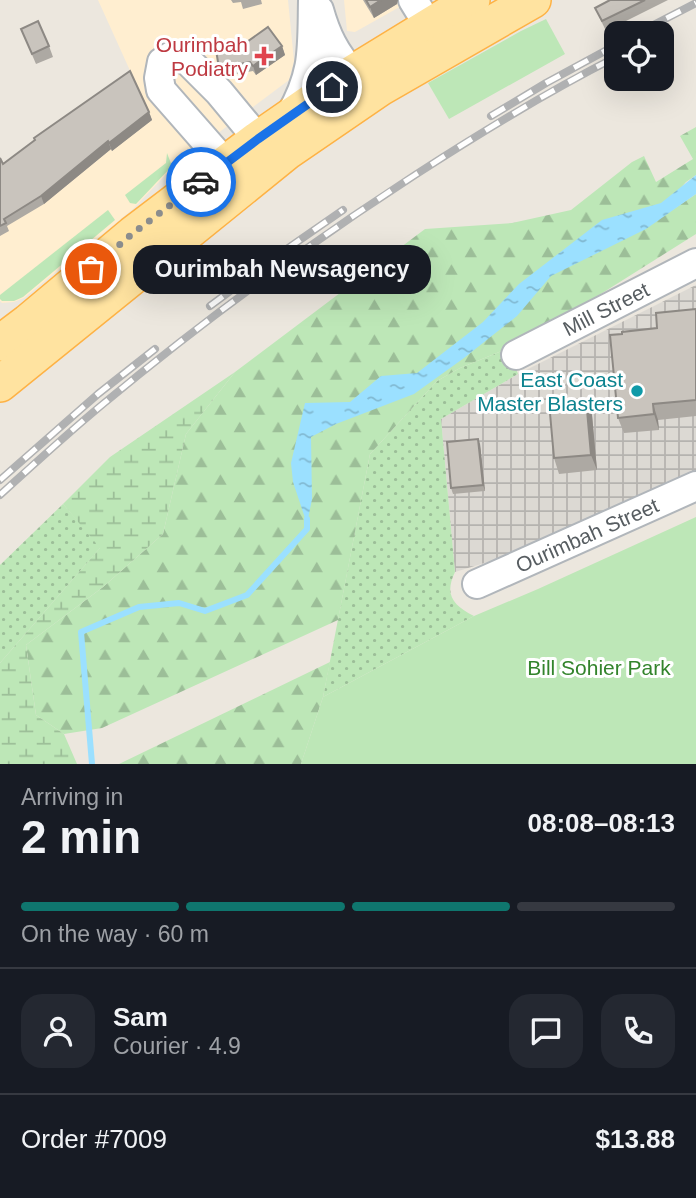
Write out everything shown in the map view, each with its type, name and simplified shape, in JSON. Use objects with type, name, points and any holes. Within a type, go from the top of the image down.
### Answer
[{"type":"main road","points":[[3,363],[28,322],[132,234],[225,163],[353,73],[421,13],[472,0]]},
{"type":"main road","points":[[3,363],[288,151],[380,88],[533,0]]},
{"type":"street","points":[[315,0],[330,43],[353,73]]},
{"type":"street","points":[[290,116],[303,90],[311,64],[315,0]]},
{"type":"street","points":[[225,163],[161,90],[159,78],[162,62],[173,55],[188,61],[219,92],[258,139]]},
{"type":"street","name":"Mill Street","points":[[516,355],[696,263]]},
{"type":"street","name":"Ourimbah Street","points":[[477,584],[696,486]]},
{"type":"shaded area","points":[[98,0],[288,0],[294,61],[289,80],[174,166],[133,209],[24,298],[2,303],[0,170],[132,75]]},
{"type":"shaded area","points":[[344,0],[412,0],[355,32],[347,31]]},
{"type":"shaded area","points":[[696,285],[696,471],[501,558],[455,572],[441,419],[518,374]]},
{"type":"green space","points":[[546,19],[565,54],[449,119],[428,83]]},
{"type":"green space","points":[[696,127],[696,175],[686,182],[647,227],[696,194],[696,234],[542,331],[437,381],[370,454],[338,620],[102,728],[64,734],[36,715],[26,645],[103,587],[163,534],[186,434],[235,372],[425,229],[512,223],[571,210],[632,162],[644,156],[656,182],[693,159],[680,136]]},
{"type":"green space","points":[[167,153],[172,166],[136,204],[130,203],[125,195],[166,163]]},
{"type":"green space","points":[[108,210],[115,220],[23,297],[14,301],[0,299],[0,295]]},
{"type":"green space","points":[[509,348],[518,374],[441,419],[455,572],[450,587],[451,593],[461,608],[474,616],[323,697],[370,454],[437,381],[460,368]]},
{"type":"green space","points":[[235,372],[186,434],[163,534],[103,587],[26,645],[36,715],[64,734],[77,764],[0,764],[0,663],[100,548],[63,504],[110,457]]},
{"type":"green space","points":[[63,504],[101,547],[0,663],[0,565]]},
{"type":"green space","name":"Bill Sohier Park","points":[[696,517],[696,764],[301,764],[323,697],[474,616]]},
{"type":"green space","points":[[330,662],[323,697],[301,764],[119,764]]},
{"type":"water","points":[[696,175],[696,194],[646,229],[551,276],[517,316],[414,394],[336,424],[311,437],[312,499],[307,524],[293,482],[291,463],[305,403],[350,402],[381,376],[417,373],[483,322],[519,284],[602,220],[661,203]]},
{"type":"building","points":[[366,0],[381,0],[370,7]]},
{"type":"building","points":[[610,0],[645,0],[602,21],[595,8]]},
{"type":"building","points":[[38,21],[49,46],[32,54],[21,29]]},
{"type":"building","points":[[268,27],[282,46],[253,66],[250,62],[223,67],[218,62],[216,50],[233,47],[234,51]]},
{"type":"building","points":[[130,71],[149,112],[109,143],[108,141],[41,196],[4,219],[6,223],[0,226],[0,158],[3,164],[35,140],[34,138]]},
{"type":"building","points":[[696,309],[696,400],[653,404],[654,414],[618,418],[610,335],[657,328],[656,313]]},
{"type":"building","points":[[586,399],[591,455],[554,458],[549,402]]},
{"type":"building","points":[[478,439],[483,485],[451,488],[447,442]]},
{"type":"waterway","points":[[92,764],[81,632],[139,607],[179,603],[205,611],[247,595],[307,529],[307,519]]},
{"type":"railway","points":[[661,21],[696,3]]},
{"type":"railway","points":[[491,116],[604,52]]},
{"type":"railway","points":[[0,495],[141,373],[295,256],[464,144],[604,64]]},
{"type":"railway","points":[[210,306],[343,210]]},
{"type":"railway","points":[[0,480],[98,394],[155,349]]},
{"type":"way so far","points":[[91,269],[201,182]]},
{"type":"place","name":"Ourimbah Podiatry","points":[[264,56]]},
{"type":"place","name":"Ourimbah Newsagency","points":[[91,269]]},
{"type":"place","name":"East Coast Master Blasters","points":[[637,391]]},
{"type":"route","points":[[201,182],[332,87]]}]
